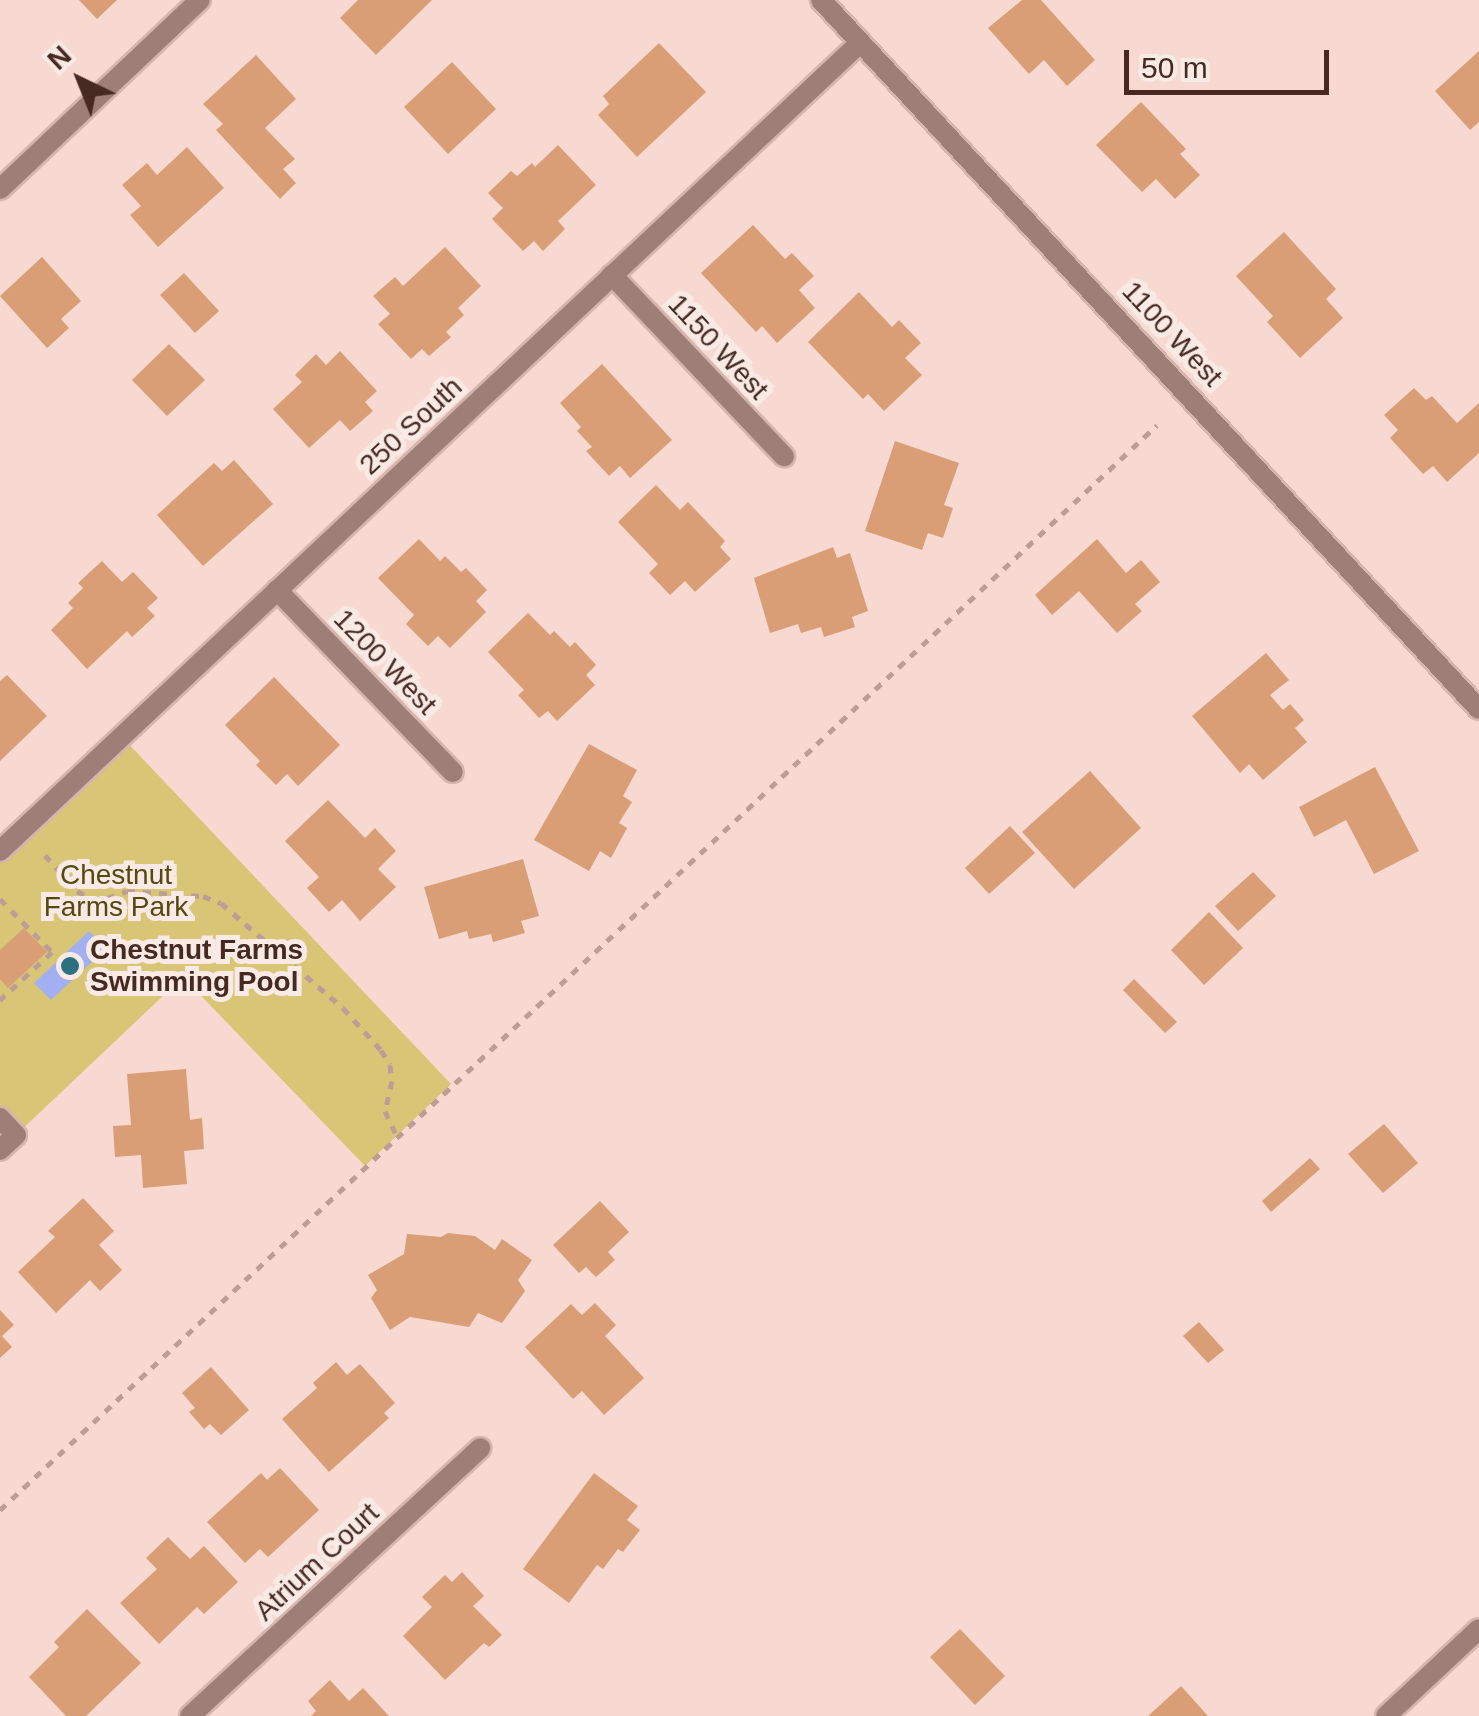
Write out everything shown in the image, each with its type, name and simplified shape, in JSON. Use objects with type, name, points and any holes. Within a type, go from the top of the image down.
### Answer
[{"type":"street","points":[[0,190],[200,0]]},
{"type":"street","name":"1100 West","points":[[821,0],[1479,709]]},
{"type":"street","name":"250 South","points":[[0,851],[861,42]]},
{"type":"street","name":"1150 West","points":[[612,275],[784,456]]},
{"type":"street","name":"1200 West","points":[[277,590],[454,772]]},
{"type":"street","points":[[0,1118],[16,1134],[0,1150]]},
{"type":"street","name":"Atrium Court","points":[[190,1716],[480,1448]]},
{"type":"street","points":[[1386,1716],[1479,1629]]},
{"type":"path","points":[[0,1510],[1157,425]]},
{"type":"path","points":[[45,854],[78,891],[90,898],[107,898],[126,890],[203,896],[221,903],[343,1008],[381,1050],[392,1081],[385,1111],[396,1136]]},
{"type":"path","points":[[0,899],[52,952],[0,1000]]},
{"type":"green space","name":"Chestnut Farms Park","points":[[122,737],[451,1084],[365,1166],[183,977],[16,1135],[0,1118],[0,851]]},
{"type":"water","name":"Chestnut Farms Swimming Pool","points":[[89,931],[106,949],[51,1000],[34,983]]},
{"type":"building","points":[[79,0],[117,0],[97,19]]},
{"type":"building","points":[[358,0],[432,0],[376,55],[340,18]]},
{"type":"building","points":[[1022,0],[1041,0],[1095,60],[1067,86],[1044,60],[1029,74],[988,28]]},
{"type":"building","points":[[659,43],[706,92],[637,157],[598,115],[609,104],[603,96]]},
{"type":"building","points":[[1479,51],[1479,122],[1470,130],[1435,91]]},
{"type":"building","points":[[256,55],[296,99],[265,128],[295,159],[283,169],[296,183],[280,199],[216,130],[223,124],[203,104]]},
{"type":"building","points":[[452,62],[496,109],[448,154],[404,107]]},
{"type":"building","points":[[1141,102],[1186,149],[1180,154],[1200,175],[1175,199],[1156,179],[1142,192],[1096,145]]},
{"type":"building","points":[[558,145],[596,185],[558,221],[565,229],[543,251],[534,241],[523,251],[492,219],[503,208],[488,193],[511,171],[517,176],[532,163],[535,167]]},
{"type":"building","points":[[187,147],[224,188],[158,247],[130,215],[141,206],[122,185],[147,163],[157,175]]},
{"type":"building","points":[[753,225],[785,259],[792,253],[814,276],[799,290],[815,308],[777,343],[762,326],[756,332],[701,273]]},
{"type":"building","points":[[1284,232],[1336,289],[1326,299],[1343,318],[1300,358],[1267,322],[1273,316],[1236,276]]},
{"type":"building","points":[[445,247],[481,286],[458,308],[464,315],[446,332],[451,337],[429,356],[422,349],[411,359],[378,324],[390,314],[373,296],[395,277],[403,286]]},
{"type":"building","points":[[42,257],[81,301],[61,319],[69,328],[47,348],[0,296]]},
{"type":"building","points":[[184,273],[219,311],[195,333],[160,295]]},
{"type":"building","points":[[859,292],[892,327],[899,320],[921,343],[905,358],[922,375],[884,411],[868,394],[863,399],[808,342]]},
{"type":"building","points":[[169,344],[205,380],[167,416],[132,380]]},
{"type":"building","points":[[340,351],[377,391],[365,402],[373,411],[350,431],[340,420],[309,448],[273,409],[302,382],[295,375],[316,354],[326,365]]},
{"type":"building","points":[[602,364],[672,440],[630,478],[620,466],[609,476],[586,451],[592,447],[560,403]]},
{"type":"building","points":[[1414,388],[1426,400],[1432,396],[1457,423],[1479,403],[1479,453],[1447,482],[1433,466],[1423,474],[1390,438],[1398,430],[1384,415]]},
{"type":"building","points":[[895,441],[959,463],[944,505],[953,508],[943,538],[928,533],[922,550],[865,531]]},
{"type":"building","points":[[234,460],[273,504],[203,566],[157,515],[214,463],[222,471]]},
{"type":"building","points":[[656,485],[680,510],[688,502],[725,541],[720,547],[731,559],[695,592],[685,581],[670,595],[649,573],[658,564],[618,522]]},
{"type":"building","points":[[419,539],[440,561],[445,556],[461,572],[466,568],[487,590],[476,601],[486,612],[450,648],[438,636],[428,646],[406,624],[414,615],[378,578]]},
{"type":"building","points":[[1097,539],[1126,573],[1141,560],[1160,582],[1135,604],[1142,611],[1117,633],[1079,591],[1052,615],[1035,595]]},
{"type":"building","points":[[833,547],[837,558],[850,553],[868,611],[852,617],[855,627],[824,637],[821,627],[801,633],[798,624],[770,633],[754,578]]},
{"type":"building","points":[[102,561],[122,582],[133,572],[158,598],[147,608],[155,616],[132,637],[127,631],[87,669],[51,630],[73,608],[68,603],[83,588],[78,583]]},
{"type":"building","points":[[528,613],[550,635],[554,631],[570,647],[575,642],[596,665],[586,675],[595,685],[557,721],[548,711],[539,718],[518,695],[524,690],[488,652]]},
{"type":"building","points":[[1266,653],[1289,680],[1270,695],[1283,710],[1290,704],[1304,720],[1295,728],[1307,742],[1263,780],[1249,764],[1240,773],[1192,716]]},
{"type":"building","points":[[7,675],[47,716],[0,761],[0,681]]},
{"type":"building","points":[[274,677],[340,745],[298,786],[287,774],[276,785],[256,765],[260,761],[225,725]]},
{"type":"building","points":[[589,744],[637,770],[623,796],[632,802],[619,823],[627,828],[611,858],[600,851],[589,871],[534,840]]},
{"type":"building","points":[[1375,767],[1419,851],[1374,874],[1346,820],[1314,837],[1299,807]]},
{"type":"building","points":[[1090,771],[1141,828],[1074,889],[1022,832]]},
{"type":"building","points":[[328,800],[365,838],[375,828],[396,851],[378,869],[396,887],[360,921],[342,900],[329,912],[307,888],[319,877],[285,841]]},
{"type":"building","points":[[1010,826],[1035,853],[989,894],[965,868]]},
{"type":"building","points":[[523,859],[539,916],[521,921],[525,933],[493,942],[491,934],[469,939],[467,931],[439,939],[424,887]]},
{"type":"building","points":[[1253,872],[1276,896],[1238,931],[1215,906]]},
{"type":"building","points":[[1209,912],[1243,948],[1204,985],[1171,950]]},
{"type":"building","points":[[24,928],[47,952],[8,988],[0,979],[0,950]]},
{"type":"building","points":[[1134,979],[1177,1022],[1165,1033],[1123,990]]},
{"type":"building","points":[[186,1069],[190,1120],[202,1118],[204,1149],[184,1151],[187,1184],[143,1188],[141,1155],[115,1157],[113,1126],[131,1125],[127,1074]]},
{"type":"building","points":[[1384,1124],[1418,1163],[1383,1193],[1348,1154]]},
{"type":"building","points":[[1310,1158],[1320,1169],[1271,1212],[1262,1201]]},
{"type":"building","points":[[83,1198],[114,1231],[99,1245],[122,1270],[100,1291],[90,1280],[56,1313],[18,1272],[55,1237],[48,1231]]},
{"type":"building","points":[[600,1201],[629,1232],[608,1252],[615,1260],[596,1277],[586,1267],[579,1273],[553,1245]]},
{"type":"building","points":[[448,1233],[475,1236],[495,1250],[502,1239],[532,1260],[518,1280],[525,1291],[502,1323],[478,1313],[469,1327],[410,1317],[390,1330],[371,1298],[377,1290],[368,1275],[404,1254],[407,1234],[441,1237]]},
{"type":"building","points":[[595,1303],[616,1325],[605,1336],[644,1378],[604,1415],[582,1391],[573,1399],[525,1347],[571,1304],[582,1315]]},
{"type":"building","points":[[0,1310],[14,1325],[2,1336],[12,1347],[0,1358]]},
{"type":"building","points":[[1199,1322],[1224,1350],[1208,1363],[1183,1336]]},
{"type":"building","points":[[336,1362],[347,1375],[360,1364],[395,1403],[384,1413],[389,1418],[329,1472],[282,1419],[317,1388],[313,1383]]},
{"type":"building","points":[[211,1367],[249,1410],[221,1435],[210,1424],[204,1429],[189,1412],[195,1408],[182,1393]]},
{"type":"building","points":[[280,1468],[319,1510],[268,1557],[260,1549],[245,1563],[207,1522],[261,1473],[267,1480]]},
{"type":"building","points":[[594,1473],[638,1506],[627,1520],[640,1530],[603,1569],[597,1565],[569,1603],[523,1569]]},
{"type":"building","points":[[168,1537],[190,1559],[204,1546],[238,1582],[204,1614],[197,1607],[159,1644],[120,1603],[157,1569],[146,1558]]},
{"type":"building","points":[[462,1572],[484,1596],[473,1606],[502,1635],[489,1647],[484,1643],[445,1680],[403,1636],[432,1607],[422,1597],[445,1575],[452,1582]]},
{"type":"building","points":[[87,1609],[141,1663],[86,1716],[66,1716],[29,1677],[59,1647],[54,1642]]},
{"type":"building","points":[[960,1629],[1005,1676],[975,1705],[930,1657]]},
{"type":"building","points":[[330,1680],[349,1701],[363,1688],[389,1716],[311,1716],[316,1711],[308,1701]]},
{"type":"building","points":[[1181,1686],[1208,1716],[1148,1716]]},
{"type":"place","name":"Chestnut Farms Swimming Pool","points":[[70,966]]}]
